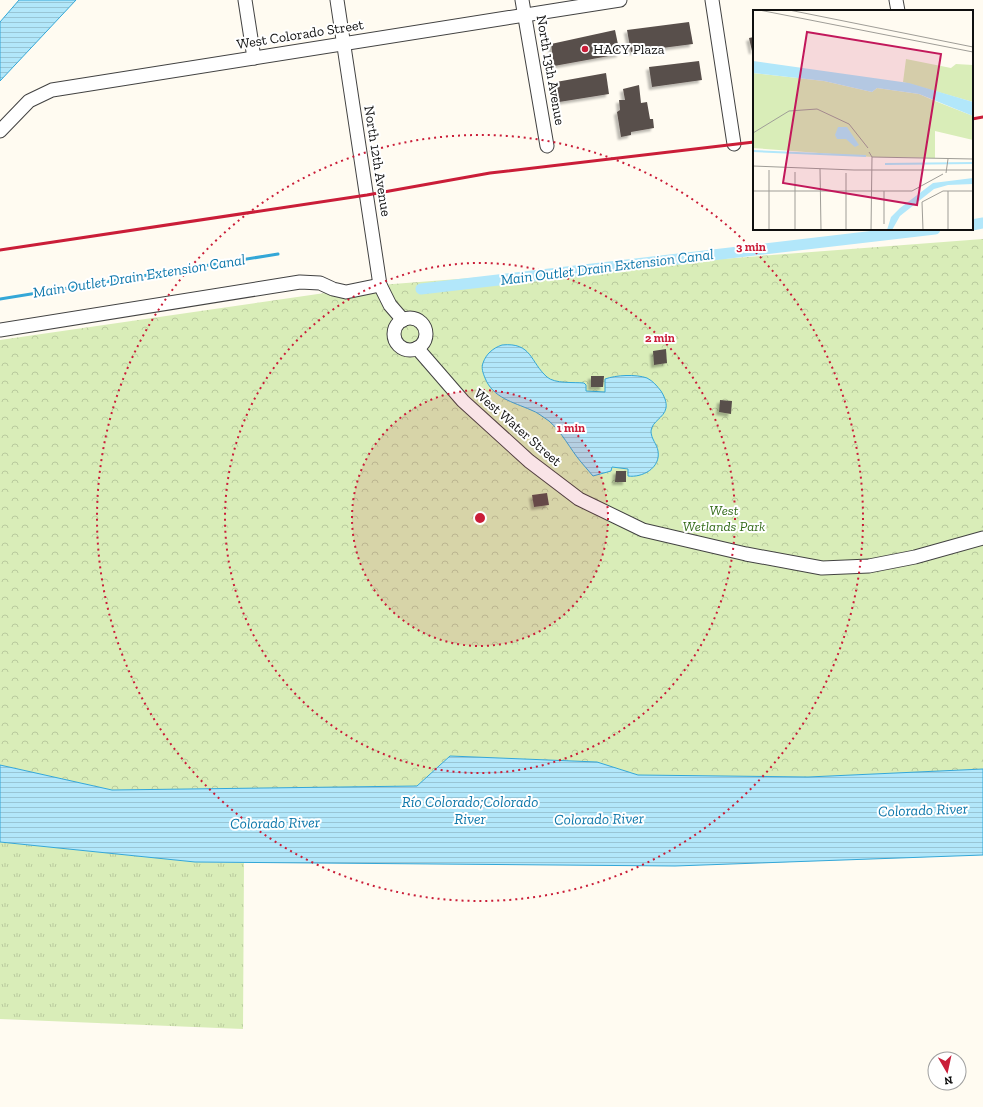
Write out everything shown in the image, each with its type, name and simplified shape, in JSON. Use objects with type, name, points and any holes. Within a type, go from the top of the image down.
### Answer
[{"type":"street","points":[[245,0],[254,58]]},
{"type":"street","name":"North 12th Avenue","points":[[336,0],[380,285],[390,305],[402,320]]},
{"type":"street","name":"North 13th Avenue","points":[[522,0],[547,146]]},
{"type":"street","name":"West Colorado Street","points":[[0,131],[29,101],[52,90],[620,0]]},
{"type":"street","points":[[712,0],[734,144]]},
{"type":"street","points":[[896,0],[898,10]]},
{"type":"street","points":[[0,330],[300,282],[320,283],[333,289],[346,292],[380,285]]},
{"type":"street","points":[[413,318],[418,320],[425,328],[426,338],[421,346],[417,348],[407,350],[398,344],[395,339],[395,328],[402,320],[413,318]]},
{"type":"street","name":"West Water Street","points":[[417,348],[464,401],[528,461],[579,499],[643,530],[746,554],[822,568],[869,566],[915,557],[983,538]]},
{"type":"green space","name":"West Wetlands Park","points":[[983,239],[983,769],[808,777],[638,775],[597,762],[450,756],[417,786],[112,790],[0,765],[0,340],[380,285]]},
{"type":"green space","points":[[0,842],[195,862],[244,863],[243,1029],[0,1019]]},
{"type":"water","points":[[19,0],[76,0],[0,81],[0,22]]},
{"type":"water","points":[[502,345],[512,345],[525,350],[541,371],[550,379],[560,382],[584,383],[586,385],[586,391],[605,392],[605,379],[626,376],[647,378],[656,385],[665,399],[666,408],[663,414],[653,425],[651,431],[658,451],[657,462],[654,467],[639,475],[628,476],[628,469],[612,467],[611,471],[593,476],[577,457],[558,430],[549,421],[536,412],[498,395],[489,385],[483,372],[483,363],[490,352]]},
{"type":"water","name":"Río Colorado;Colorado River","points":[[450,756],[597,762],[638,775],[808,777],[983,769],[983,855],[675,866],[195,862],[0,842],[0,765],[112,790],[417,786]]},
{"type":"building","name":"HACY Plaza","points":[[689,22],[693,44],[631,52],[627,30]]},
{"type":"building","name":"HACY Plaza","points":[[615,30],[620,54],[554,66],[551,44]]},
{"type":"building","points":[[753,37],[753,51],[752,51],[749,38]]},
{"type":"building","name":"HACY Plaza","points":[[699,61],[702,80],[652,87],[649,67]]},
{"type":"building","name":"HACY Plaza","points":[[606,73],[609,94],[559,102],[556,82]]},
{"type":"building","name":"HACY Plaza","points":[[639,85],[641,103],[647,102],[650,119],[653,119],[654,128],[631,132],[631,135],[621,137],[617,112],[620,110],[619,100],[625,100],[623,89]]},
{"type":"building","points":[[666,349],[667,363],[654,365],[653,351]]},
{"type":"building","points":[[591,376],[604,376],[603,387],[591,387]]},
{"type":"building","points":[[720,400],[732,401],[731,414],[719,412]]},
{"type":"building","points":[[616,471],[626,471],[626,482],[615,482]]},
{"type":"building","points":[[547,493],[549,505],[534,507],[532,495]]},
{"type":"waterway","name":"Main Outlet Drain Extension Canal","points":[[973,225],[983,223]]},
{"type":"waterway","name":"Main Outlet Drain Extension Canal","points":[[421,289],[926,230]]},
{"type":"waterway","name":"Main Outlet Drain Extension Canal","points":[[0,299],[278,254]]},
{"type":"railway","points":[[973,119],[983,117]]},
{"type":"railway","points":[[0,250],[367,195],[490,173],[753,142]]},
{"type":"place","name":"HACY Plaza","points":[[585,49]]},
{"type":"water label","name":"Colorado River","points":[[923,810]]},
{"type":"water label","name":"Colorado River","points":[[599,819]]},
{"type":"water label","name":"Colorado River","points":[[275,823]]}]
